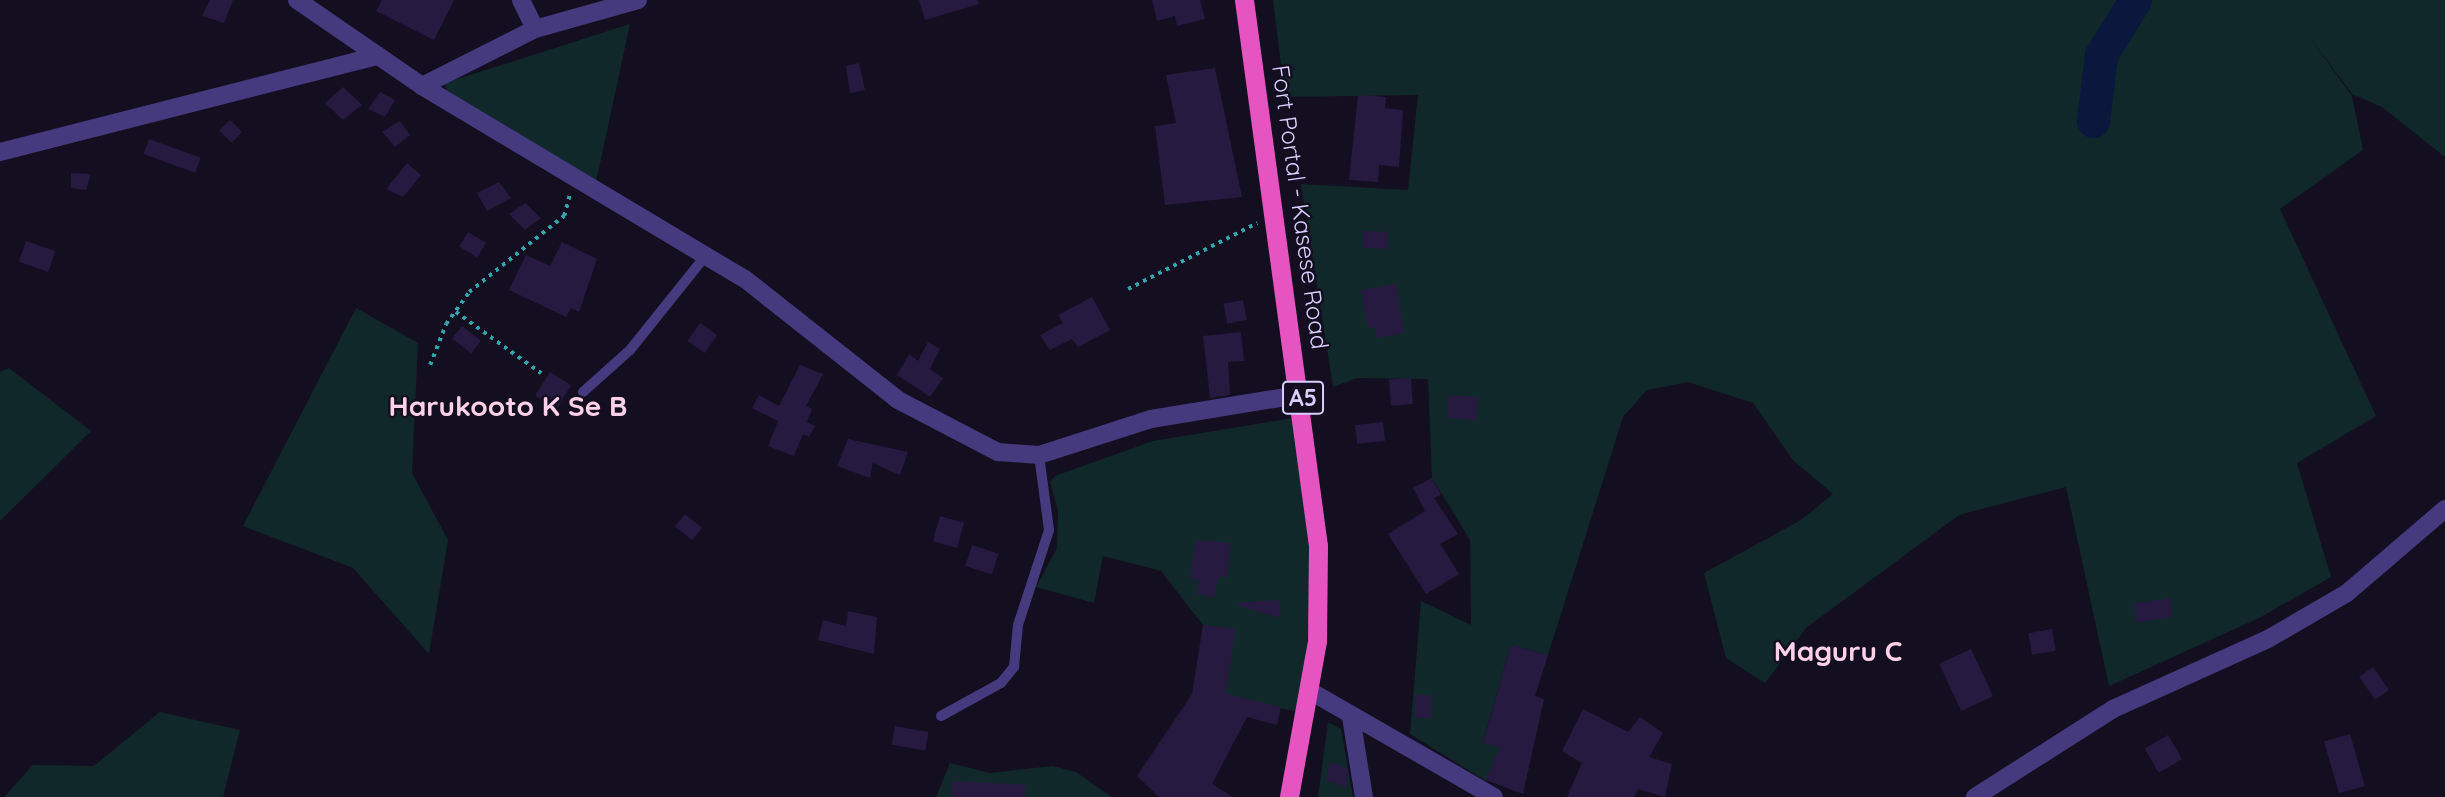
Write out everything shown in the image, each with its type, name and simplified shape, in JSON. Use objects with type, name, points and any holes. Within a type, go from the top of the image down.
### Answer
[{"type":"highway","name":"Fort Portal - Kasese Road","points":[[1244,0],[1303,394],[1318,545],[1310,691],[1289,797]]},
{"type":"street","points":[[297,0],[422,86],[707,254],[785,307],[898,400],[998,453],[1040,455],[1151,419],[1303,394]]},
{"type":"street","points":[[522,0],[535,29]]},
{"type":"street","points":[[422,86],[535,29],[638,0]]},
{"type":"street","points":[[0,152],[378,56]]},
{"type":"street","points":[[1975,797],[2113,709],[2268,639],[2347,593],[2445,509]]},
{"type":"street","points":[[1310,691],[1494,797]]},
{"type":"street","points":[[1351,717],[1364,797]]},
{"type":"lane","points":[[583,392],[630,350],[707,254]]},
{"type":"lane","points":[[941,716],[1001,683],[1014,667],[1018,625],[1049,530],[1040,455]]},
{"type":"path","points":[[429,365],[469,292],[564,216],[574,174]]},
{"type":"path","points":[[1128,289],[1275,214]]},
{"type":"path","points":[[456,312],[541,373]]},
{"type":"green space","points":[[1273,0],[2445,0],[2445,157],[2382,107],[2352,94],[2305,31],[2352,96],[2363,150],[2280,209],[2376,416],[2297,463],[2331,577],[2259,618],[2109,686],[2066,487],[1959,515],[1806,628],[1765,683],[1726,658],[1704,573],[1801,520],[1833,494],[1793,460],[1753,403],[1688,382],[1647,390],[1623,417],[1548,655],[1511,645],[1483,742],[1523,754],[1491,769],[1486,781],[1410,734],[1421,601],[1471,625],[1470,540],[1432,478],[1428,379],[1357,378],[1333,387],[1301,184],[1408,190],[1418,95],[1285,97]]},
{"type":"green space","points":[[630,24],[596,182],[447,91],[445,83]]},
{"type":"green space","points":[[356,308],[418,343],[412,473],[448,540],[429,654],[353,568],[243,526]]},
{"type":"green space","points":[[9,368],[91,431],[0,521],[0,372]]},
{"type":"green space","points":[[1293,418],[1313,582],[1300,712],[1195,692],[1203,625],[1161,571],[1103,556],[1094,603],[1036,587],[1057,548],[1058,511],[1050,482],[1055,476],[1153,441]]},
{"type":"green space","points":[[160,712],[240,730],[223,797],[4,797],[33,765],[94,766]]},
{"type":"green space","points":[[1328,722],[1341,729],[1353,797],[1318,797]]},
{"type":"green space","points":[[950,763],[990,773],[1053,766],[1076,772],[1112,797],[936,797]]},
{"type":"building","points":[[210,0],[233,0],[224,23],[202,16]]},
{"type":"building","points":[[382,0],[454,0],[434,40],[376,11]]},
{"type":"building","points":[[919,0],[978,0],[979,4],[925,20]]},
{"type":"building","points":[[1152,0],[1200,0],[1205,19],[1177,26],[1175,16],[1157,21]]},
{"type":"building","points":[[859,63],[865,90],[850,93],[846,66]]},
{"type":"building","points":[[1215,68],[1242,197],[1165,205],[1155,126],[1176,123],[1166,75]]},
{"type":"building","points":[[343,87],[362,105],[343,120],[325,103]]},
{"type":"building","points":[[380,92],[395,100],[385,117],[368,109]]},
{"type":"building","points":[[1358,95],[1386,97],[1385,108],[1403,110],[1399,167],[1379,165],[1378,182],[1349,180]]},
{"type":"building","points":[[230,120],[242,132],[231,143],[219,131]]},
{"type":"building","points":[[400,121],[410,135],[395,147],[382,132]]},
{"type":"building","points":[[149,139],[201,158],[195,173],[144,154]]},
{"type":"building","points":[[407,163],[421,175],[403,197],[386,189]]},
{"type":"building","points":[[71,173],[91,174],[86,190],[71,188]]},
{"type":"building","points":[[499,182],[511,198],[487,211],[477,193]]},
{"type":"building","points":[[525,203],[541,218],[525,230],[509,214]]},
{"type":"building","points":[[1363,231],[1388,232],[1387,249],[1362,248]]},
{"type":"building","points":[[468,232],[486,243],[477,257],[459,247]]},
{"type":"building","points":[[26,241],[55,251],[48,272],[19,262]]},
{"type":"building","points":[[562,242],[597,259],[579,312],[571,308],[566,317],[509,290],[526,255],[550,266]]},
{"type":"building","points":[[1396,284],[1404,333],[1377,338],[1376,327],[1368,329],[1361,290]]},
{"type":"building","points":[[1092,297],[1110,330],[1078,347],[1072,339],[1050,350],[1040,335],[1063,323],[1058,315]]},
{"type":"building","points":[[1243,300],[1247,320],[1227,323],[1223,304]]},
{"type":"building","points":[[700,323],[717,335],[705,353],[687,341]]},
{"type":"building","points":[[462,326],[481,341],[471,353],[452,339]]},
{"type":"building","points":[[1241,332],[1244,361],[1228,362],[1230,395],[1210,398],[1203,336]]},
{"type":"building","points":[[928,342],[940,349],[930,369],[943,378],[930,397],[897,375],[909,354],[918,361]]},
{"type":"building","points":[[800,365],[823,374],[806,406],[812,409],[807,422],[815,426],[809,437],[803,434],[794,456],[768,446],[778,421],[752,408],[759,395],[779,406]]},
{"type":"building","points":[[550,372],[571,385],[556,409],[535,396]]},
{"type":"building","points":[[1411,378],[1413,404],[1391,405],[1389,380]]},
{"type":"building","points":[[1449,395],[1478,397],[1476,420],[1447,418]]},
{"type":"building","points":[[1383,422],[1385,441],[1357,444],[1355,425]]},
{"type":"building","points":[[848,439],[908,452],[900,475],[873,463],[870,478],[837,466]]},
{"type":"building","points":[[1432,478],[1441,495],[1434,498],[1458,534],[1440,544],[1459,574],[1426,594],[1388,534],[1425,511],[1413,488]]},
{"type":"building","points":[[685,514],[702,528],[692,540],[675,526]]},
{"type":"building","points":[[940,516],[964,523],[957,548],[933,541]]},
{"type":"building","points":[[1196,540],[1230,543],[1228,577],[1219,577],[1213,598],[1196,593],[1200,580],[1190,578]]},
{"type":"building","points":[[972,545],[999,554],[992,575],[965,566]]},
{"type":"building","points":[[2170,598],[2173,617],[2136,623],[2133,604]]},
{"type":"building","points":[[1279,600],[1281,618],[1236,605],[1236,603]]},
{"type":"building","points":[[848,611],[877,617],[874,654],[818,640],[823,620],[846,626]]},
{"type":"building","points":[[1203,625],[1235,629],[1226,694],[1281,707],[1277,725],[1247,717],[1212,784],[1233,797],[1159,797],[1137,776],[1192,694]]},
{"type":"building","points":[[2052,629],[2056,651],[2032,655],[2028,633]]},
{"type":"building","points":[[1511,645],[1548,655],[1535,696],[1544,699],[1523,794],[1486,780],[1500,747],[1483,743]]},
{"type":"building","points":[[1971,649],[1993,696],[1961,711],[1939,664]]},
{"type":"building","points":[[2373,667],[2389,690],[2375,700],[2359,677]]},
{"type":"building","points":[[1415,695],[1431,695],[1431,718],[1415,718]]},
{"type":"building","points":[[1583,709],[1628,732],[1640,717],[1663,733],[1649,757],[1672,764],[1665,797],[1638,789],[1634,797],[1567,797],[1582,763],[1562,751]]},
{"type":"building","points":[[895,726],[928,732],[925,751],[892,745]]},
{"type":"building","points":[[2350,734],[2365,786],[2339,793],[2324,741]]},
{"type":"building","points":[[2168,735],[2182,759],[2159,773],[2145,748]]},
{"type":"building","points":[[1331,762],[1348,768],[1347,787],[1325,780]]},
{"type":"building","points":[[953,781],[1025,785],[1025,797],[951,797]]},
{"type":"waterway","points":[[2093,121],[2101,55],[2135,0]]},
{"type":"district","name":"Harukooto K Se B","points":[[508,406]]},
{"type":"district","name":"Maguru C","points":[[1838,651]]}]
